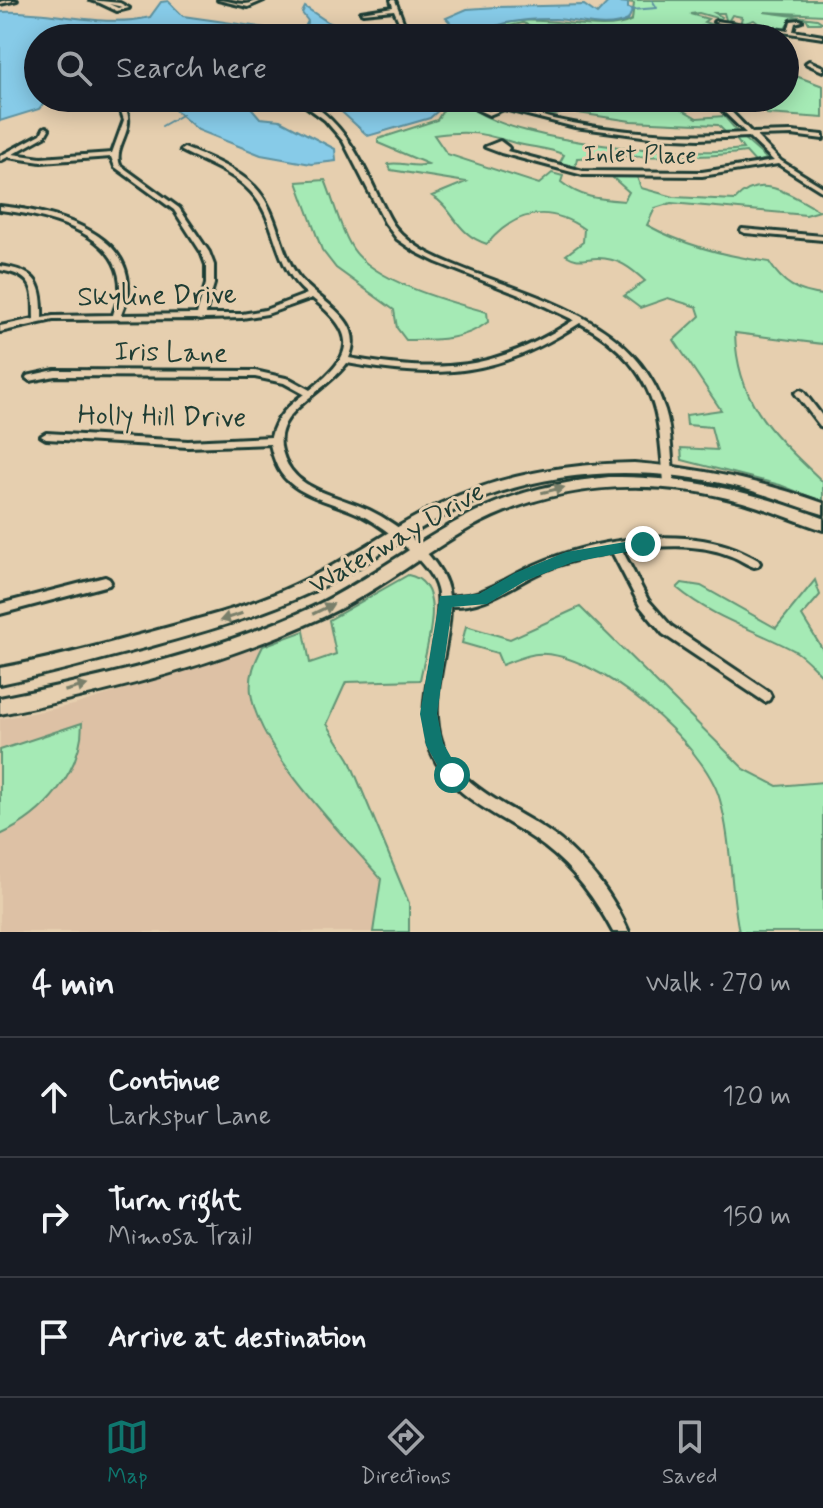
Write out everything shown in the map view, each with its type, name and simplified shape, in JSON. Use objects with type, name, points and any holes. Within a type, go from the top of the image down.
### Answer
[{"type":"main road","name":"Waterway Drive","points":[[0,676],[253,610],[320,582],[467,498],[533,476],[611,467],[751,484],[823,509]]},
{"type":"main road","name":"Waterway Drive","points":[[0,706],[201,655],[260,635],[333,604],[483,514],[535,495],[591,483],[668,476],[747,496],[823,524]]},
{"type":"street","points":[[0,3],[15,0]]},
{"type":"street","points":[[92,0],[102,2]]},
{"type":"street","points":[[220,0],[244,6],[262,0]]},
{"type":"street","points":[[393,0],[403,24]]},
{"type":"street","points":[[363,12],[397,8]]},
{"type":"street","points":[[792,24],[800,21]]},
{"type":"street","points":[[716,22],[729,24]]},
{"type":"street","points":[[799,34],[823,37]]},
{"type":"street","points":[[809,63],[823,69]]},
{"type":"street","points":[[124,112],[127,114],[114,155],[117,166],[182,214],[205,252],[211,273],[200,318]]},
{"type":"street","points":[[317,112],[343,132],[387,221],[405,241],[439,261],[581,319],[616,344],[651,388],[663,426],[668,476]]},
{"type":"street","points":[[527,112],[614,131],[695,137],[779,132],[823,137]]},
{"type":"street","points":[[727,112],[779,162],[823,190]]},
{"type":"street","points":[[3,157],[43,135],[46,129]]},
{"type":"street","points":[[184,150],[252,189],[294,276],[340,319],[348,331],[350,344],[345,360],[331,377],[284,417],[276,440],[283,469],[298,484],[358,508],[399,536],[440,580],[445,601],[429,714],[432,735],[442,760],[476,798],[531,828],[566,855],[593,887],[621,932]]},
{"type":"street","name":"Inlet Place","points":[[503,152],[583,173],[702,174],[779,162]]},
{"type":"street","points":[[3,157],[41,160],[114,155]]},
{"type":"street","points":[[0,208],[44,215],[94,237],[113,252],[126,276],[125,296],[116,318]]},
{"type":"street","points":[[745,231],[823,238]]},
{"type":"street","points":[[0,268],[24,274],[35,283],[39,294],[38,319]]},
{"type":"street","name":"Skyline Drive","points":[[0,329],[38,319],[254,315],[313,295]]},
{"type":"street","points":[[345,360],[413,370],[481,366],[533,350],[581,319]]},
{"type":"street","name":"Iris Lane","points":[[30,378],[77,372],[255,374],[277,378],[309,393]]},
{"type":"street","points":[[800,393],[823,424]]},
{"type":"street","name":"Holly Hill Drive","points":[[46,436],[188,444],[276,440]]},
{"type":"street","points":[[445,601],[481,600],[545,566],[615,547],[692,544],[733,552],[754,563]]},
{"type":"street","points":[[615,547],[644,603],[667,630],[765,696]]},
{"type":"street","points":[[0,609],[105,582]]},
{"type":"shaded area","points":[[263,646],[252,668],[358,836],[409,932],[0,932],[0,719],[74,705]]},
{"type":"green space","points":[[612,0],[823,0],[823,15],[764,12],[817,19],[823,23],[792,18],[788,24],[758,24],[754,20],[740,24],[742,17],[732,15],[729,20],[737,22],[732,24],[727,23],[724,13],[715,13],[722,17],[720,19],[699,13],[690,14],[708,19],[704,22],[710,24],[620,24],[632,20],[634,3]]},
{"type":"green space","points":[[524,21],[577,24],[505,24]]},
{"type":"green space","points":[[799,77],[823,86],[823,118],[766,112],[799,112]]},
{"type":"green space","points":[[442,112],[478,112],[529,132],[643,149],[743,149],[736,139],[743,138],[767,159],[755,162],[746,152],[704,156],[577,158],[575,169],[558,166],[564,155],[552,150],[476,133],[434,135],[447,154],[539,184],[552,173],[563,176],[561,182],[568,187],[598,198],[624,201],[629,192],[612,177],[637,177],[641,188],[674,197],[735,200],[755,187],[777,189],[820,211],[806,215],[671,203],[655,208],[647,225],[706,249],[769,262],[792,286],[823,295],[823,344],[735,333],[737,358],[751,400],[775,434],[823,482],[823,502],[780,485],[682,460],[681,448],[717,450],[711,427],[687,425],[686,415],[721,410],[674,340],[700,316],[697,307],[668,298],[640,308],[624,296],[645,281],[612,260],[578,259],[566,255],[583,242],[584,229],[558,216],[545,214],[521,218],[509,224],[487,244],[476,240],[432,196],[466,182],[391,170],[388,164],[428,164],[378,143],[378,139],[437,120]]},
{"type":"green space","points":[[528,112],[562,112],[555,115]]},
{"type":"green space","points":[[572,112],[686,112],[697,118],[724,116],[737,131],[726,133],[718,125],[631,121]]},
{"type":"green space","points":[[325,180],[344,233],[364,261],[414,289],[487,312],[488,322],[459,336],[406,340],[397,328],[394,310],[336,268],[322,250],[297,182]]},
{"type":"green space","points":[[408,575],[421,581],[432,604],[432,620],[420,680],[346,682],[327,724],[349,759],[409,903],[409,932],[373,932],[381,879],[285,765],[257,716],[251,680],[263,646],[304,631],[310,663],[336,654],[329,620]]},
{"type":"green space","points":[[815,580],[820,595],[802,616],[823,650],[823,676],[795,651],[719,615],[677,588],[682,583],[701,586],[776,628]]},
{"type":"green space","points":[[580,607],[744,769],[777,786],[823,782],[823,932],[739,932],[720,800],[710,777],[693,753],[645,704],[588,667],[561,657],[537,654],[502,665],[497,653],[462,643],[466,626],[510,639]]},
{"type":"green space","points":[[82,723],[75,758],[58,790],[31,816],[0,835],[0,750]]},
{"type":"water","points":[[168,1],[183,16],[238,24],[24,24],[24,112],[29,112],[0,121],[0,12],[131,20],[150,17],[161,2]]},
{"type":"water","points":[[609,1],[628,3],[628,8],[633,9],[628,20],[615,24],[555,19],[504,24],[451,24],[446,18],[467,9],[497,7],[584,5],[597,14]]},
{"type":"water","points":[[305,7],[333,24],[306,24],[308,21],[302,13]]},
{"type":"water","points":[[177,112],[255,112],[260,118],[280,120],[335,149],[336,161],[311,164],[261,155],[198,130]]},
{"type":"water","points":[[342,112],[437,112],[430,118],[368,136]]},
{"type":"waterway","points":[[631,10],[657,8],[652,0]]},
{"type":"waterway","points":[[162,126],[183,114]]},
{"type":"route","points":[[452,775],[435,745],[429,714],[445,601],[481,600],[520,577],[571,556],[598,549],[643,544]]}]
